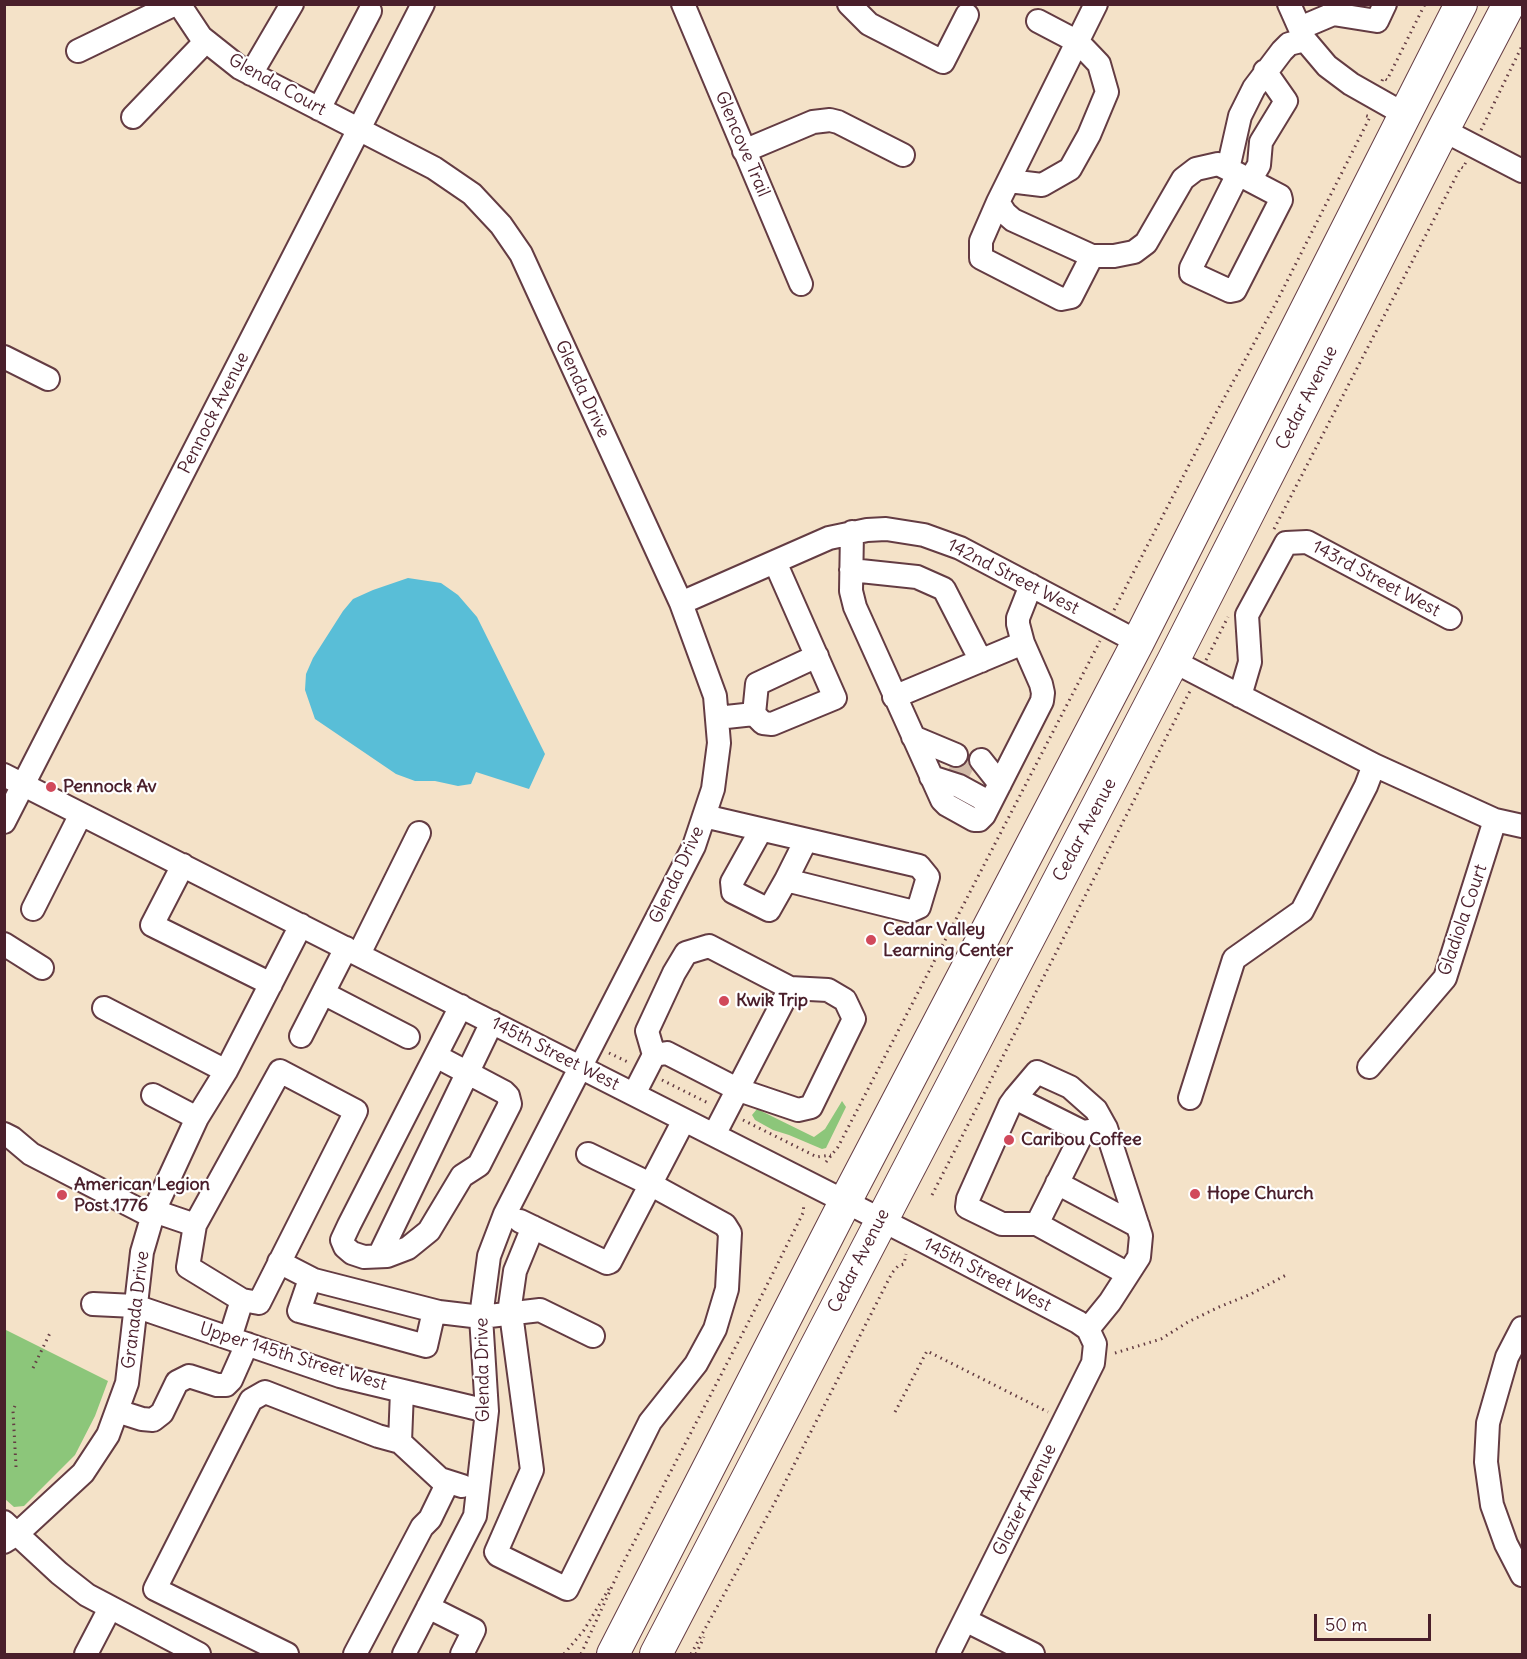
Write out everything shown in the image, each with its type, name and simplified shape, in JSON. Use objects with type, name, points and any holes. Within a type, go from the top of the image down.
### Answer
[{"type":"highway","points":[[613,1654],[845,1202],[1138,642],[1461,4]]},
{"type":"highway","points":[[1443,130],[1434,109],[1439,89],[1478,4]]},
{"type":"highway","name":"Cedar Avenue","points":[[656,1654],[881,1220],[1186,667],[1342,328],[1509,4]]},
{"type":"highway","points":[[1342,328],[1371,230],[1405,157],[1410,133],[1404,114]]},
{"type":"street","name":"Glenda Court","points":[[177,4],[201,37],[240,68],[359,130]]},
{"type":"street","points":[[78,51],[177,4]]},
{"type":"street","points":[[251,74],[292,4]]},
{"type":"street","name":"Pennock Avenue","points":[[4,822],[14,780],[359,130],[423,4]]},
{"type":"street","name":"Glencove Trail","points":[[683,4],[801,284]]},
{"type":"street","points":[[849,4],[869,24],[943,62],[967,15]]},
{"type":"street","points":[[1092,256],[1071,297],[1061,299],[981,258],[981,240],[1096,4]]},
{"type":"street","points":[[1289,4],[1303,34],[1327,66],[1351,84],[1404,114]]},
{"type":"street","points":[[998,202],[1013,220],[1092,256],[1114,256],[1134,252],[1146,243],[1183,178],[1196,169],[1218,164],[1239,174],[1280,196],[1281,200],[1235,290],[1230,291],[1191,273],[1191,268],[1239,174],[1240,116],[1254,88],[1265,71],[1289,44],[1331,9],[1377,21],[1385,4]]},
{"type":"street","points":[[319,110],[370,11]]},
{"type":"street","points":[[1009,181],[1042,186],[1070,169],[1089,135],[1107,92],[1099,64],[1078,42],[1038,21]]},
{"type":"street","points":[[133,117],[206,41]]},
{"type":"street","points":[[1239,174],[1259,165],[1261,142],[1286,101],[1265,71]]},
{"type":"street","points":[[744,151],[813,122],[830,120],[903,155]]},
{"type":"street","name":"Glenda Drive","points":[[359,130],[434,168],[472,194],[501,225],[521,254],[681,603],[715,696],[719,743],[713,789],[693,846],[505,1214],[489,1256],[481,1317],[487,1410],[475,1516],[404,1654]]},
{"type":"street","points":[[1443,130],[1519,162]]},
{"type":"street","points":[[4,357],[48,379]]},
{"type":"street","name":"142nd Street West","points":[[681,603],[811,545],[852,532],[886,529],[924,535],[960,548],[1138,642]]},
{"type":"street","points":[[852,532],[852,599],[894,697],[923,742],[961,766],[1000,784]]},
{"type":"street","name":"143rd Street West","points":[[1240,696],[1250,662],[1247,615],[1286,543],[1307,542],[1450,618]]},
{"type":"street","points":[[717,718],[754,714],[764,723],[772,724],[834,698],[776,562]]},
{"type":"street","points":[[851,570],[917,577],[944,589],[981,661]]},
{"type":"street","points":[[961,766],[942,800],[974,820],[979,820],[1042,701],[1041,684],[1023,643],[1018,618],[1031,585]]},
{"type":"street","points":[[894,697],[1023,643]]},
{"type":"street","points":[[754,714],[757,684],[817,656]]},
{"type":"street","points":[[1186,667],[1374,765],[1495,820],[1522,826]]},
{"type":"street","points":[[923,742],[961,766]]},
{"type":"street","points":[[1190,1098],[1234,959],[1302,911],[1356,806],[1374,765]]},
{"type":"street","name":"145th Street West","points":[[14,780],[1078,1322],[1099,1342]]},
{"type":"street","points":[[33,909],[81,814]]},
{"type":"street","points":[[704,816],[920,866],[928,877],[919,907],[910,911],[786,880]]},
{"type":"street","name":"Gladiola Court","points":[[1369,1067],[1445,978],[1495,820]]},
{"type":"street","points":[[761,830],[732,882],[733,892],[769,910],[806,840]]},
{"type":"street","points":[[301,1036],[323,993],[352,951],[419,833]]},
{"type":"street","points":[[183,865],[152,925],[270,984]]},
{"type":"street","name":"Granada Drive","points":[[9,1532],[83,1473],[108,1435],[127,1383],[142,1252],[154,1214],[197,1118],[226,1071],[301,925]]},
{"type":"street","points":[[4,944],[42,968]]},
{"type":"street","points":[[634,1094],[654,1055],[647,1031],[686,953],[710,946],[790,988],[828,990],[845,1000],[854,1019],[811,1107],[798,1110],[739,1090],[667,1053],[654,1055]]},
{"type":"street","points":[[714,1135],[790,988]]},
{"type":"street","points":[[323,993],[408,1037]]},
{"type":"street","points":[[436,1056],[504,1092],[510,1104],[479,1165],[462,1176],[429,1231],[408,1248],[387,1256],[364,1257],[352,1253],[345,1247],[342,1240],[461,1006]]},
{"type":"street","points":[[104,1008],[226,1071]]},
{"type":"street","points":[[379,1256],[492,1022]]},
{"type":"street","points":[[280,1071],[356,1111],[259,1303],[242,1300],[188,1267],[195,1225],[280,1071]]},
{"type":"street","points":[[1099,1342],[1110,1302],[1139,1257],[1141,1236],[1106,1128],[1096,1110],[1070,1087],[1037,1072],[1010,1105],[968,1199],[967,1208],[1002,1224],[1037,1224],[1128,1274]]},
{"type":"street","points":[[153,1095],[197,1118]]},
{"type":"street","points":[[1015,1098],[1083,1132],[1106,1128]]},
{"type":"street","points":[[505,1214],[607,1263],[610,1262],[684,1120]]},
{"type":"street","points":[[1037,1224],[1083,1132]]},
{"type":"street","points":[[4,1134],[31,1154],[154,1214],[195,1225]]},
{"type":"street","points":[[533,1227],[515,1271],[510,1306],[532,1470],[496,1552],[567,1589],[650,1422],[696,1364],[715,1329],[727,1289],[730,1233],[725,1225],[650,1184],[588,1154]]},
{"type":"street","points":[[1058,1183],[1138,1226]]},
{"type":"street","points":[[279,1262],[310,1278],[434,1311],[481,1317],[540,1310],[593,1336]]},
{"type":"street","points":[[310,1278],[299,1311],[426,1346],[434,1311]]},
{"type":"street","points":[[117,1411],[153,1420],[162,1413],[177,1382],[189,1376],[226,1386],[231,1380],[242,1300]]},
{"type":"street","name":"Upper 145th Street West","points":[[93,1304],[135,1306],[340,1376],[487,1410]]},
{"type":"street","points":[[1522,1328],[1507,1356],[1488,1423],[1486,1462],[1492,1504],[1506,1544],[1522,1575]]},
{"type":"street","name":"Glazier Avenue","points":[[948,1654],[1093,1364],[1099,1342]]},
{"type":"street","points":[[389,1439],[402,1390]]},
{"type":"street","points":[[287,1654],[155,1589],[251,1400],[265,1392],[389,1439],[440,1479],[477,1491]]},
{"type":"street","points":[[355,1654],[448,1482]]},
{"type":"street","points":[[9,1532],[87,1595],[200,1654]]},
{"type":"street","points":[[428,1607],[474,1630],[462,1654]]},
{"type":"street","points":[[86,1654],[110,1608]]},
{"type":"street","points":[[965,1620],[1033,1654]]},
{"type":"path","points":[[1383,78],[1387,80],[1425,4]]},
{"type":"path","points":[[1480,129],[1522,46]]},
{"type":"path","points":[[1271,534],[1461,167],[1464,168]]},
{"type":"path","points":[[932,1195],[1186,667],[1233,608]]},
{"type":"path","points":[[581,1654],[618,1575],[803,1213],[804,1204]]},
{"type":"path","points":[[691,1654],[774,1504],[892,1273],[898,1266],[904,1264],[906,1254]]},
{"type":"path","points":[[1099,1342],[1161,1339],[1188,1322],[1251,1294],[1286,1275]]},
{"type":"path","points":[[33,1368],[51,1331]]},
{"type":"path","points":[[895,1412],[927,1351],[1048,1412]]},
{"type":"path","points":[[16,1404],[13,1411],[16,1467]]},
{"type":"path","points":[[564,1654],[584,1630],[618,1575]]},
{"type":"path","points":[[696,1654],[709,1624]]},
{"type":"green space","points":[[842,1101],[846,1107],[826,1148],[822,1149],[773,1130],[755,1120],[752,1115],[757,1109],[814,1137],[825,1129]]},
{"type":"green space","points":[[4,1329],[108,1381],[95,1416],[75,1455],[24,1506],[14,1507],[5,1499]]},
{"type":"water","points":[[408,578],[441,583],[458,595],[477,617],[545,754],[529,789],[476,772],[471,784],[458,786],[435,781],[415,781],[396,774],[315,719],[305,690],[306,674],[313,658],[343,611],[353,599]]},
{"type":"tunnel","points":[[952,762],[974,773]]},
{"type":"place","name":"Pennock Av","points":[[51,787]]},
{"type":"place","name":"Cedar Valley Learning Center","points":[[871,940]]},
{"type":"place","name":"Kwik Trip","points":[[724,1001]]},
{"type":"place","name":"Caribou Coffee","points":[[1009,1140]]},
{"type":"place","name":"Hope Church","points":[[1195,1194]]},
{"type":"place","name":"American Legion Post 1776","points":[[62,1195]]}]
